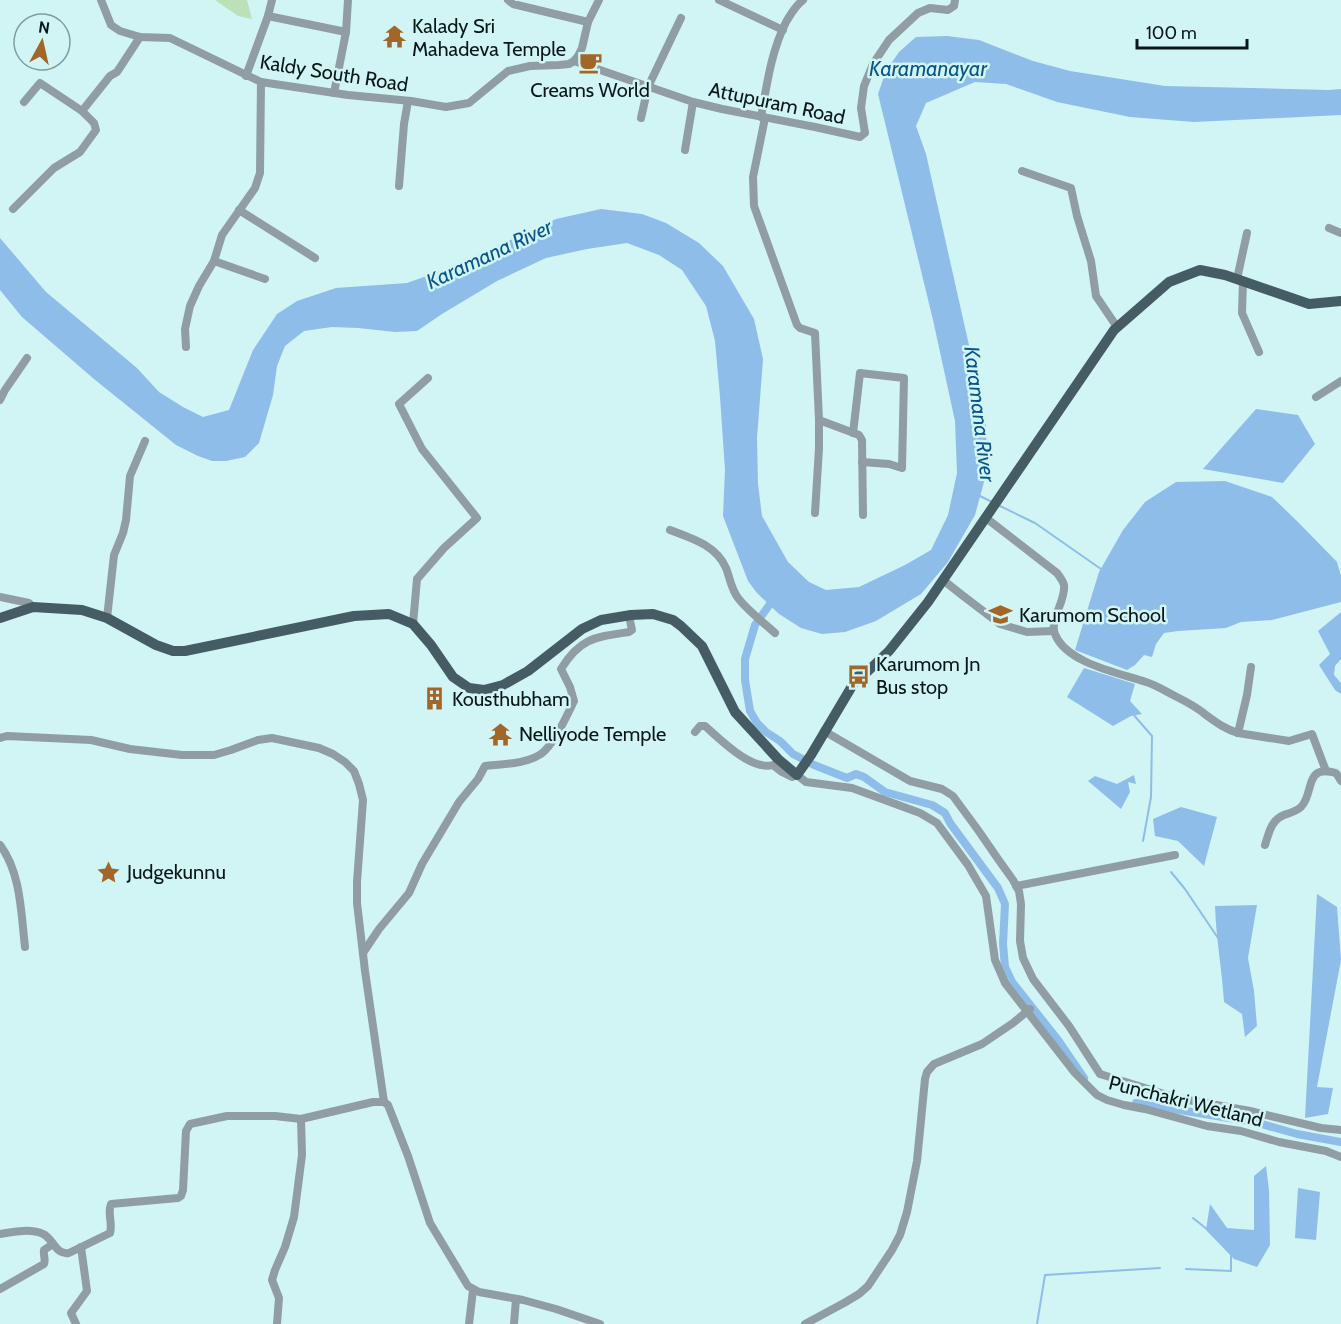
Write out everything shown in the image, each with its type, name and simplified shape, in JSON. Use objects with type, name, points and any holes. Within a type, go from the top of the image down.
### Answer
[{"type":"main road","points":[[0,618],[33,607],[82,610],[107,618],[156,645],[173,651],[185,651],[354,616],[389,614],[413,624],[453,677],[469,688],[484,690],[502,685],[528,671],[582,629],[601,620],[653,614],[673,620],[702,646],[735,712],[778,759],[797,775],[858,676],[867,672],[897,642],[986,518],[1117,327],[1169,282],[1200,270],[1225,275],[1309,304],[1341,301]]},
{"type":"street","name":"Kaldy South Road","points":[[101,0],[111,25],[120,31],[140,37],[170,38],[261,82],[334,93],[446,107],[469,103],[508,71],[530,66],[569,64],[574,61]]},
{"type":"street","points":[[246,76],[272,0]]},
{"type":"street","points":[[334,93],[346,32],[348,0]]},
{"type":"street","points":[[508,0],[513,4],[588,22]]},
{"type":"street","points":[[574,61],[582,48],[588,22],[599,0]]},
{"type":"street","points":[[719,0],[783,30]]},
{"type":"street","points":[[803,0],[798,3],[783,30],[771,63],[753,177],[754,206],[797,325],[815,333],[819,420],[815,513]]},
{"type":"street","name":"Attupuram Road","points":[[574,61],[722,110],[860,137],[865,133],[861,108],[864,86],[873,64],[889,40],[918,13],[930,8],[948,10],[954,6],[955,0]]},
{"type":"street","points":[[268,16],[346,32]]},
{"type":"street","points":[[641,118],[648,87],[681,18]]},
{"type":"street","points":[[82,111],[110,76],[117,72],[140,37]]},
{"type":"street","points":[[186,347],[184,329],[190,306],[214,261],[222,235],[255,188],[260,173],[261,82]]},
{"type":"street","points":[[13,209],[54,168],[80,152],[96,130],[94,123],[82,111],[40,83],[24,102]]},
{"type":"street","points":[[399,186],[408,101]]},
{"type":"street","points":[[685,150],[693,102]]},
{"type":"street","points":[[1022,171],[1071,188],[1091,261],[1096,296],[1117,327]]},
{"type":"street","points":[[239,210],[315,258]]},
{"type":"street","points":[[1329,228],[1341,233]]},
{"type":"street","points":[[1247,233],[1240,280],[1242,313],[1259,352]]},
{"type":"street","points":[[214,261],[265,279]]},
{"type":"street","points":[[0,400],[27,358]]},
{"type":"street","points":[[853,433],[860,373],[904,378],[906,469],[889,464],[862,462]]},
{"type":"street","points":[[413,624],[417,579],[444,548],[477,518],[422,449],[399,404],[428,378]]},
{"type":"street","points":[[1316,398],[1341,381]]},
{"type":"street","points":[[819,420],[859,435],[862,440],[863,515]]},
{"type":"street","points":[[107,618],[114,555],[126,520],[130,476],[146,441]]},
{"type":"street","points":[[986,518],[1058,573],[1064,583],[1064,592],[1053,631],[1058,641],[1068,651],[1092,665],[1149,683],[1205,713],[1227,730],[1289,741],[1312,734],[1326,771]]},
{"type":"street","points":[[670,530],[694,539],[713,551],[725,566],[739,600],[775,633]]},
{"type":"street","points":[[943,579],[1000,624],[1027,632],[1053,631]]},
{"type":"street","points":[[0,597],[29,603],[33,607]]},
{"type":"street","points":[[363,953],[409,893],[422,864],[459,802],[478,779],[485,766],[525,761],[542,753],[559,732],[574,701],[561,669],[569,656],[584,642],[629,632],[632,630],[629,616]]},
{"type":"street","points":[[1238,733],[1251,667]]},
{"type":"street","name":"Punchakri Wetland","points":[[695,732],[700,726],[705,726],[739,755],[752,762],[770,767],[773,765],[782,772],[792,777],[797,775],[806,782],[852,789],[921,813],[937,823],[968,865],[986,896],[995,960],[1005,983],[1029,1010],[1075,1073],[1101,1098],[1207,1126],[1240,1131],[1279,1142],[1326,1151],[1341,1157]]},
{"type":"street","points":[[824,731],[910,781],[942,789],[953,796],[1019,891],[1020,941],[1023,958],[1033,979],[1069,1026],[1100,1074],[1177,1098],[1250,1111],[1321,1128],[1341,1130]]},
{"type":"street","points":[[0,738],[7,736],[91,740],[182,755],[214,755],[258,740],[272,738],[319,748],[345,762],[354,771],[363,800],[357,882],[359,924],[384,1102],[388,1105],[408,1156],[430,1223],[461,1277],[473,1290],[556,1309],[600,1324]]},
{"type":"street","points":[[1265,845],[1274,822],[1302,806],[1316,774],[1321,771],[1336,773],[1341,781]]},
{"type":"street","points":[[0,845],[15,877],[25,947]]},
{"type":"street","points":[[1016,886],[1175,855]]},
{"type":"street","points":[[805,1324],[859,1294],[868,1286],[900,1235],[917,1161],[927,1072],[934,1064],[998,1035],[1029,1010]]},
{"type":"street","points":[[0,1234],[21,1231],[45,1234],[61,1252],[65,1253],[110,1233],[109,1206],[111,1204],[172,1199],[181,1196],[186,1131],[190,1124],[227,1116],[275,1116],[301,1119],[373,1102],[384,1102]]},
{"type":"street","points":[[277,1324],[279,1298],[272,1280],[294,1217],[302,1155],[301,1119]]},
{"type":"street","points":[[0,1289],[44,1264],[44,1250],[54,1244]]},
{"type":"street","points":[[76,1324],[71,1313],[87,1291],[81,1247]]},
{"type":"street","points":[[469,1324],[473,1290]]},
{"type":"street","points":[[514,1324],[516,1299]]},
{"type":"green space","points":[[215,0],[247,0],[252,19],[238,16]]},
{"type":"water","name":"Karamanayar","points":[[947,36],[979,40],[1033,61],[1070,71],[1165,86],[1341,89],[1341,115],[1194,122],[1130,117],[1057,102],[1006,84],[975,82],[926,103],[916,126],[926,154],[986,421],[987,471],[975,515],[948,562],[921,594],[876,621],[845,632],[822,634],[801,628],[779,614],[748,581],[723,516],[725,470],[720,397],[715,341],[706,306],[682,270],[659,255],[627,243],[546,258],[497,281],[417,331],[395,332],[332,327],[304,331],[285,346],[277,366],[273,395],[259,443],[245,457],[226,461],[212,461],[176,445],[22,317],[0,290],[0,238],[46,292],[137,368],[159,392],[203,417],[229,410],[253,350],[277,314],[297,301],[336,288],[407,283],[452,267],[556,219],[601,209],[642,214],[666,223],[699,243],[723,266],[754,319],[763,359],[757,438],[758,484],[762,516],[788,562],[809,582],[826,590],[859,587],[931,550],[948,515],[957,473],[955,421],[878,94],[886,71],[899,52],[916,37]]},
{"type":"water","points":[[1256,409],[1298,415],[1315,444],[1283,483],[1203,469]]},
{"type":"water","points":[[1225,481],[1272,497],[1337,562],[1341,576],[1341,602],[1272,620],[1241,622],[1226,628],[1164,633],[1156,644],[1152,657],[1144,655],[1127,670],[1075,650],[1099,572],[1123,530],[1145,502],[1176,482]]},
{"type":"water","points":[[1341,612],[1341,659],[1335,666],[1334,675],[1341,683],[1341,694],[1335,690],[1319,665],[1330,654],[1318,631]]},
{"type":"water","points":[[1084,668],[1135,684],[1130,701],[1142,714],[1131,716],[1113,726],[1067,697]]},
{"type":"water","points":[[1134,775],[1136,784],[1128,782],[1130,792],[1121,809],[1088,781],[1095,776],[1117,784]]},
{"type":"water","points":[[1181,807],[1217,817],[1204,866],[1178,841],[1155,836],[1153,819]]},
{"type":"water","points":[[1317,894],[1337,907],[1341,960],[1317,1087],[1333,1088],[1328,1114],[1305,1118]]},
{"type":"water","points":[[1257,905],[1248,958],[1257,1026],[1245,1037],[1242,1014],[1224,1002],[1215,906]]},
{"type":"water","points":[[1266,1166],[1270,1245],[1257,1267],[1234,1259],[1206,1230],[1210,1204],[1227,1228],[1254,1230],[1254,1176]]},
{"type":"water","points":[[1298,1188],[1320,1192],[1316,1240],[1295,1238]]},
{"type":"waterway","points":[[978,495],[992,502]]},
{"type":"waterway","points":[[1000,506],[1035,523],[1101,569]]},
{"type":"waterway","points":[[775,597],[755,625],[745,659],[745,680],[750,711],[757,723],[793,754],[814,765],[847,778],[856,774],[885,792],[932,805],[945,813],[998,888],[1005,904],[1003,944],[1005,967],[1012,982],[1058,1040],[1084,1078]]},
{"type":"waterway","points":[[1132,713],[1152,736],[1151,797],[1143,841]]},
{"type":"waterway","points":[[1171,872],[1218,938]]},
{"type":"waterway","points":[[1136,1103],[1254,1122],[1297,1134],[1341,1142]]},
{"type":"waterway","points":[[1193,1218],[1208,1230]]},
{"type":"waterway","points":[[1186,1269],[1231,1271],[1231,1255]]},
{"type":"waterway","points":[[1037,1324],[1045,1275],[1160,1268]]},
{"type":"place","name":"Kalady Sri Mahadeva Temple","points":[[394,37]]},
{"type":"place","name":"Creams World","points":[[590,63]]},
{"type":"place","name":"Karumom School","points":[[1001,615]]},
{"type":"place","name":"Karumom Jn Bus stop","points":[[858,676]]},
{"type":"place","name":"Kousthubham","points":[[434,699]]},
{"type":"place","name":"Nelliyode Temple","points":[[501,734]]},
{"type":"place","name":"Judgekunnu","points":[[109,872]]},
{"type":"water label","name":"Karamana River","points":[[489,254]]},
{"type":"water label","name":"Karamana River","points":[[980,414]]}]
